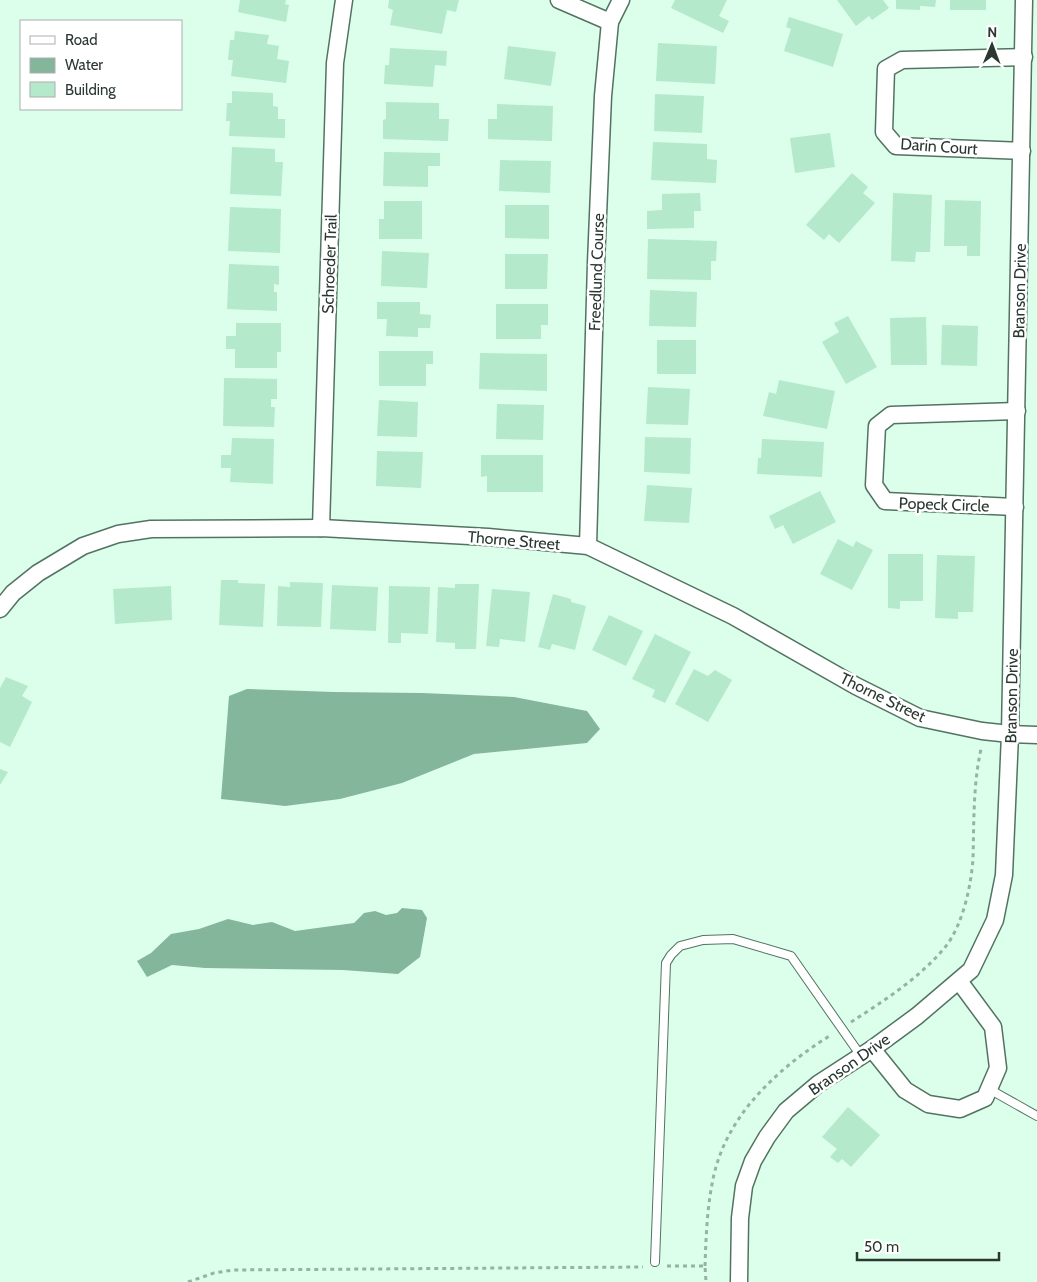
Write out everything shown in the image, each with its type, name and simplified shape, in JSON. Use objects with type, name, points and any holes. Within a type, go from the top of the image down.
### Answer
[{"type":"street","name":"Schroeder Trail","points":[[321,528],[335,63],[344,0]]},
{"type":"street","points":[[559,0],[610,22]]},
{"type":"street","name":"Freedlund Course","points":[[588,546],[603,96],[610,22],[620,0]]},
{"type":"street","name":"Branson Drive","points":[[738,1282],[740,1218],[744,1186],[753,1162],[767,1137],[786,1111],[818,1084],[866,1053],[917,1016],[971,970],[995,920],[1004,875],[1010,734],[1024,0]]},
{"type":"street","name":"Darin Court","points":[[1022,151],[896,146],[884,132],[886,69],[902,60],[1024,57]]},
{"type":"street","name":"Popeck Circle","points":[[1015,507],[885,502],[874,485],[878,426],[891,415],[1017,411]]},
{"type":"street","name":"Thorne Street","points":[[0,609],[13,593],[38,573],[83,546],[118,534],[151,529],[321,528],[488,537],[588,546],[733,616],[856,686],[920,718],[968,728],[1010,734],[1037,735]]},
{"type":"street","points":[[866,1053],[906,1090],[928,1104],[960,1109],[985,1098],[998,1068],[993,1027],[959,981]]},
{"type":"lane","points":[[655,1262],[666,963],[680,946],[703,940],[733,939],[791,956],[841,1028],[866,1053]]},
{"type":"lane","points":[[988,1089],[1037,1116]]},
{"type":"path","points":[[706,1282],[708,1207],[713,1177],[722,1150],[746,1108],[762,1089],[799,1056],[877,1004],[931,962],[947,944],[968,892],[973,862],[976,774],[981,749]]},
{"type":"path","points":[[664,1266],[705,1266]]},
{"type":"path","points":[[188,1282],[214,1273],[233,1270],[645,1267]]},
{"type":"water","points":[[247,689],[514,697],[587,711],[600,729],[587,743],[474,754],[402,783],[340,799],[285,806],[221,799],[229,696]]},
{"type":"water","points":[[402,908],[422,910],[427,918],[420,957],[398,974],[343,970],[205,968],[172,965],[147,977],[137,961],[151,953],[171,934],[199,929],[228,919],[253,925],[272,922],[295,931],[354,923],[364,913],[375,911],[386,915],[397,913]]},
{"type":"building","points":[[240,0],[286,0],[285,4],[289,5],[286,22],[238,12]]},
{"type":"building","points":[[389,0],[459,0],[456,12],[447,10],[442,34],[390,25],[393,10],[388,8]]},
{"type":"building","points":[[675,0],[727,0],[719,16],[729,21],[723,33],[671,8]]},
{"type":"building","points":[[837,0],[883,0],[889,8],[872,20],[869,16],[856,26]]},
{"type":"building","points":[[896,0],[936,0],[935,7],[920,6],[920,10],[896,9]]},
{"type":"building","points":[[950,0],[986,0],[986,10],[950,10]]},
{"type":"building","points":[[789,17],[843,34],[833,67],[784,51],[791,29],[786,27]]},
{"type":"building","points":[[235,31],[269,35],[267,44],[279,46],[277,59],[289,61],[286,83],[231,76],[233,60],[228,60],[230,40],[234,40]]},
{"type":"building","points":[[658,43],[717,46],[715,84],[656,81]]},
{"type":"building","points":[[508,46],[556,52],[551,86],[504,79]]},
{"type":"building","points":[[390,48],[447,51],[446,66],[435,65],[433,87],[384,84],[385,65],[389,65]]},
{"type":"building","points":[[232,91],[273,93],[273,106],[278,107],[278,119],[285,119],[285,138],[229,136],[230,121],[226,121],[227,103],[232,103]]},
{"type":"building","points":[[655,94],[704,96],[702,133],[654,131]]},
{"type":"building","points":[[386,102],[439,103],[439,119],[449,119],[448,141],[383,139],[383,120],[386,119]]},
{"type":"building","points":[[497,104],[553,106],[552,141],[488,139],[488,119],[497,119]]},
{"type":"building","points":[[830,133],[835,167],[795,173],[790,138]]},
{"type":"building","points":[[653,142],[707,144],[707,159],[717,160],[716,183],[651,180]]},
{"type":"building","points":[[232,147],[275,149],[275,162],[283,162],[281,196],[230,194]]},
{"type":"building","points":[[384,152],[440,153],[440,166],[428,166],[428,187],[383,186]]},
{"type":"building","points":[[500,160],[551,161],[550,193],[499,191]]},
{"type":"building","points":[[852,173],[868,187],[863,193],[875,203],[839,243],[829,234],[824,240],[806,225]]},
{"type":"building","points":[[700,193],[701,211],[694,211],[694,228],[647,229],[647,211],[662,210],[662,194]]},
{"type":"building","points":[[893,193],[932,195],[930,252],[916,252],[915,262],[891,261]]},
{"type":"building","points":[[945,200],[981,201],[980,256],[967,256],[967,246],[944,246]]},
{"type":"building","points":[[384,201],[422,201],[422,239],[379,239],[379,219],[384,219]]},
{"type":"building","points":[[505,205],[549,205],[549,239],[505,238]]},
{"type":"building","points":[[230,207],[281,209],[280,253],[228,251]]},
{"type":"building","points":[[648,239],[717,241],[716,261],[711,261],[711,280],[647,279]]},
{"type":"building","points":[[382,251],[429,253],[427,288],[381,286]]},
{"type":"building","points":[[505,254],[548,254],[547,289],[505,289]]},
{"type":"building","points":[[229,264],[279,266],[279,285],[274,284],[274,292],[277,292],[277,311],[227,309]]},
{"type":"building","points":[[650,290],[697,292],[696,327],[649,326]]},
{"type":"building","points":[[377,302],[420,302],[420,314],[431,315],[430,328],[418,328],[418,337],[386,336],[387,319],[377,319]]},
{"type":"building","points":[[496,304],[548,304],[548,325],[541,325],[541,339],[496,339]]},
{"type":"building","points":[[848,316],[877,367],[846,384],[822,342],[839,332],[834,323]]},
{"type":"building","points":[[926,317],[927,365],[891,365],[890,318]]},
{"type":"building","points":[[236,323],[281,323],[281,352],[277,352],[277,368],[235,368],[235,349],[226,349],[226,336],[236,336]]},
{"type":"building","points":[[942,325],[978,326],[977,366],[941,365]]},
{"type":"building","points":[[657,340],[696,340],[696,374],[657,374]]},
{"type":"building","points":[[379,351],[433,351],[433,364],[426,364],[426,386],[379,386]]},
{"type":"building","points":[[480,353],[547,354],[547,391],[479,389]]},
{"type":"building","points":[[224,378],[277,379],[277,399],[271,399],[271,407],[275,407],[274,427],[223,426]]},
{"type":"building","points":[[779,380],[835,391],[827,429],[763,416],[769,392],[776,394]]},
{"type":"building","points":[[648,387],[690,389],[688,425],[646,424]]},
{"type":"building","points":[[379,400],[418,402],[417,437],[377,436]]},
{"type":"building","points":[[497,404],[544,405],[543,440],[496,439]]},
{"type":"building","points":[[645,437],[691,438],[690,474],[644,472]]},
{"type":"building","points":[[232,438],[274,439],[273,484],[230,482],[231,468],[221,468],[221,455],[231,455]]},
{"type":"building","points":[[762,439],[824,442],[822,477],[757,474],[758,458],[761,458]]},
{"type":"building","points":[[377,451],[423,452],[421,488],[376,486]]},
{"type":"building","points":[[481,455],[543,455],[543,492],[487,492],[487,476],[481,477]]},
{"type":"building","points":[[647,485],[692,488],[689,523],[644,521]]},
{"type":"building","points":[[820,491],[836,522],[793,544],[783,525],[775,529],[769,516]]},
{"type":"building","points":[[838,539],[853,547],[856,541],[873,550],[852,590],[820,574]]},
{"type":"building","points":[[888,554],[923,554],[923,601],[900,601],[900,609],[888,608]]},
{"type":"building","points":[[937,555],[975,556],[973,612],[958,612],[958,619],[935,618]]},
{"type":"building","points":[[221,580],[238,580],[238,583],[265,584],[263,627],[219,625]]},
{"type":"building","points":[[290,582],[323,583],[321,627],[277,626],[278,586],[290,587]]},
{"type":"building","points":[[455,584],[479,584],[476,649],[455,649],[455,643],[436,642],[438,587],[455,588]]},
{"type":"building","points":[[332,585],[378,587],[376,631],[330,629]]},
{"type":"building","points":[[171,586],[172,620],[115,624],[113,589]]},
{"type":"building","points":[[389,586],[430,587],[428,634],[401,633],[401,643],[388,643]]},
{"type":"building","points":[[492,589],[530,592],[525,642],[500,639],[499,647],[486,646]]},
{"type":"building","points":[[553,594],[586,606],[575,650],[552,644],[550,650],[538,647]]},
{"type":"building","points":[[609,615],[643,631],[626,666],[592,650]]},
{"type":"building","points":[[655,634],[691,652],[665,703],[652,697],[655,690],[632,679]]},
{"type":"building","points":[[694,669],[708,676],[715,670],[732,680],[708,722],[675,704]]},
{"type":"building","points":[[6,677],[28,686],[22,696],[32,702],[10,747],[0,742],[0,688]]},
{"type":"building","points":[[0,769],[8,772],[0,785]]},
{"type":"building","points":[[848,1107],[880,1135],[851,1167],[842,1159],[838,1163],[830,1157],[837,1149],[822,1137]]}]
